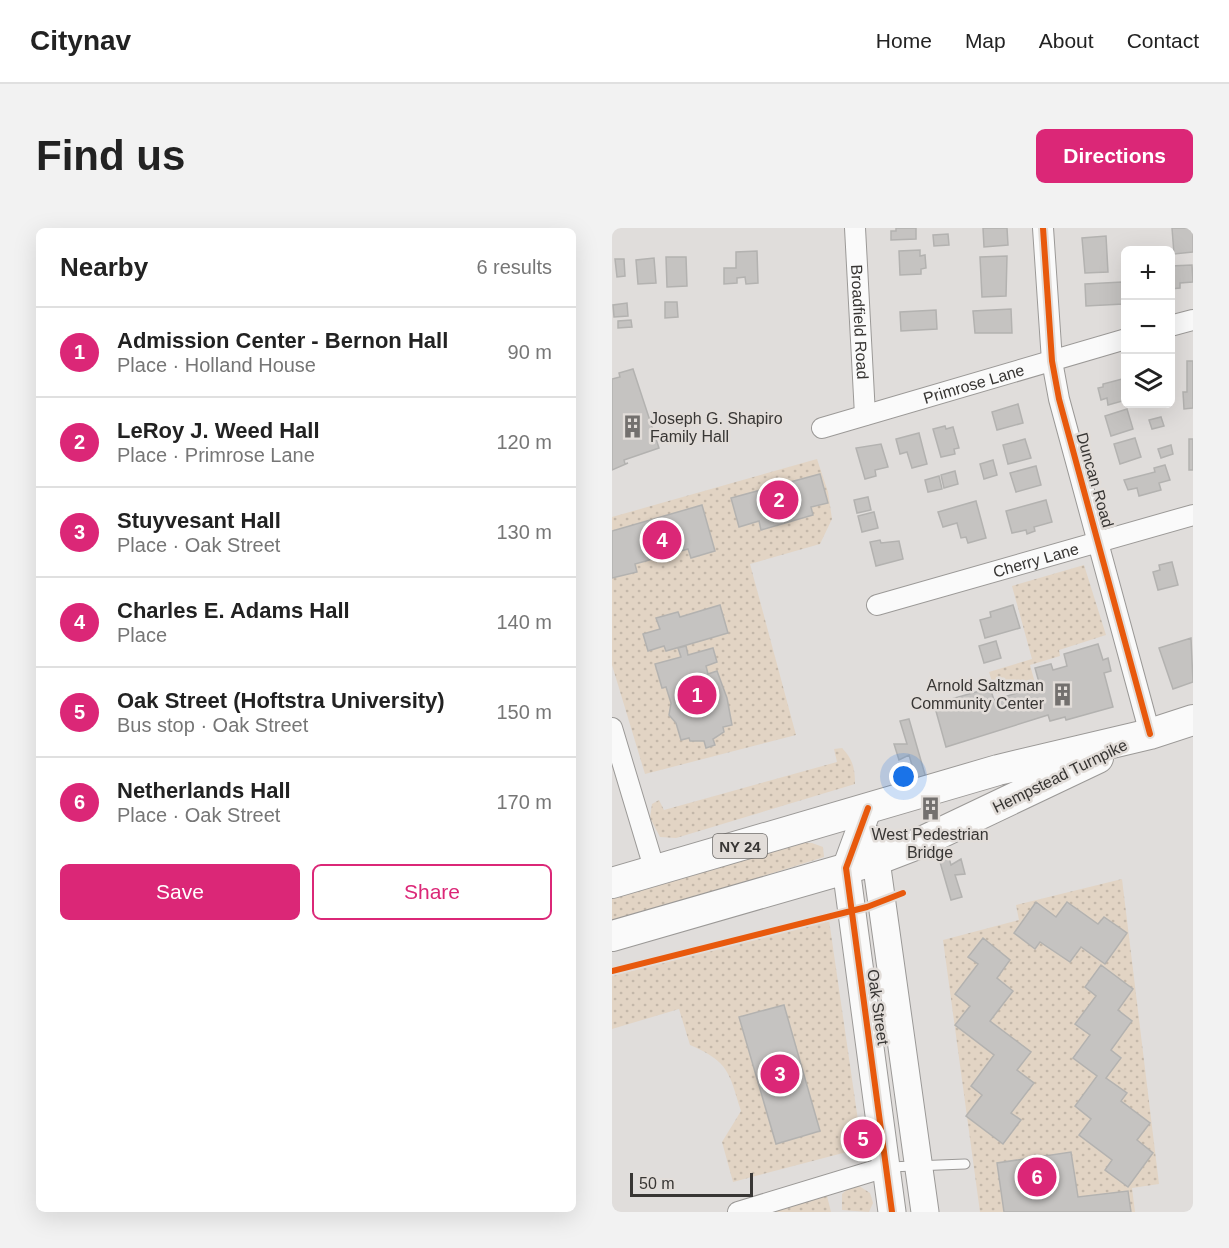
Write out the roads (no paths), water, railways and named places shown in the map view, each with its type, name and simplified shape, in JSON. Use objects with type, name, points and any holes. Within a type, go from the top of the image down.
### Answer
[{"type":"main road","name":"NY 24","points":[[1150,734],[1193,720]]},
{"type":"main road","name":"Hempstead Turnpike","points":[[612,884],[998,770],[1150,734]]},
{"type":"main road","name":"Hempstead Turnpike","points":[[612,936],[876,860],[915,845],[1150,734]]},
{"type":"street","name":"Broadfield Road","points":[[855,228],[865,415]]},
{"type":"street","name":"Duncan Road","points":[[1043,228],[1052,361],[1065,425],[1150,734]]},
{"type":"street","points":[[1175,325],[1193,320]]},
{"type":"street","name":"Primrose Lane","points":[[822,428],[1121,340]]},
{"type":"street","name":"Cherry Lane","points":[[877,605],[1193,514]]},
{"type":"street","points":[[612,728],[655,871]]},
{"type":"street","name":"Oak Street","points":[[868,808],[925,1212]]},
{"type":"street","name":"Oak Street","points":[[868,808],[846,868],[892,1212]]},
{"type":"street","points":[[738,1212],[886,1167]]},
{"type":"lane","points":[[886,1167],[964,1164]]},
{"type":"place","name":"Joseph G. Shapiro Family Hall","points":[[632,427]]},
{"type":"place","name":"LeRoy J. Weed Hall","points":[[779,500]]},
{"type":"place","name":"Charles E. Adams Hall","points":[[662,540]]},
{"type":"place","name":"Arnold Saltzman Community Center","points":[[1062,694]]},
{"type":"place","name":"Admission Center - Bernon Hall","points":[[697,695]]},
{"type":"place","name":"West Pedestrian Bridge","points":[[930,809]]},
{"type":"place","name":"Stuyvesant Hall","points":[[780,1074]]},
{"type":"place","name":"Oak Street (Hoftstra University)","points":[[863,1139]]},
{"type":"place","name":"Netherlands Hall","points":[[1037,1177]]}]
